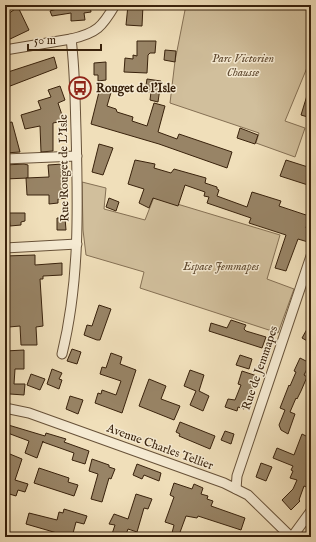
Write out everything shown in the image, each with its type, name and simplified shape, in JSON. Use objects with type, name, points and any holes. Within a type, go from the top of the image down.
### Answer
[{"type":"street","points":[[5,50],[86,36],[98,30],[105,22],[115,5]]},
{"type":"street","name":"Rue Rouget de L'Isle","points":[[62,354],[68,330],[77,244],[75,76],[71,38]]},
{"type":"street","points":[[5,159],[77,156]]},
{"type":"street","points":[[5,248],[77,244]]},
{"type":"street","name":"Rue de Jemmapes","points":[[236,489],[237,476],[311,256]]},
{"type":"street","name":"Avenue Charles Tellier","points":[[5,408],[29,413],[224,483],[248,495],[292,537]]},
{"type":"street","points":[[292,537],[311,511]]},
{"type":"green space","name":"Parc Victorien Chausse","points":[[186,5],[311,5],[311,58],[285,121],[305,128],[295,157],[256,143],[259,133],[170,103],[175,61]]},
{"type":"green space","name":"Espace Jemmapes","points":[[82,182],[106,188],[104,209],[145,220],[154,197],[280,235],[267,279],[294,289],[278,333],[140,288],[144,272],[86,255],[83,230]]},
{"type":"building","points":[[70,5],[90,5],[91,12],[84,13],[85,20],[71,21],[71,13],[52,16],[50,11]]},
{"type":"building","points":[[128,5],[143,5],[142,26],[126,25]]},
{"type":"building","points":[[18,7],[29,30],[8,40],[5,34],[5,16]]},
{"type":"building","points":[[137,41],[156,41],[155,53],[150,53],[148,55],[147,73],[124,72],[125,58],[133,59],[133,55],[137,56]]},
{"type":"building","points":[[165,50],[176,51],[175,62],[164,60]]},
{"type":"building","points":[[54,57],[57,68],[5,88],[5,73]]},
{"type":"building","points":[[106,62],[106,80],[98,81],[98,75],[94,75],[94,63]]},
{"type":"building","points":[[147,79],[161,81],[158,102],[150,100],[151,92],[145,92]]},
{"type":"building","points":[[101,84],[112,89],[107,106],[116,109],[117,112],[133,117],[132,121],[147,126],[154,103],[165,106],[158,132],[177,139],[179,134],[232,152],[227,168],[159,144],[91,124]]},
{"type":"building","points":[[60,86],[65,100],[58,103],[64,121],[53,123],[53,151],[41,152],[40,126],[25,129],[21,115],[41,109],[38,101],[51,97],[48,90]]},
{"type":"building","points":[[309,89],[311,89],[311,118],[301,115]]},
{"type":"building","points":[[12,122],[20,152],[5,153],[5,141],[9,140],[7,123]]},
{"type":"building","points":[[240,128],[258,135],[255,144],[237,138]]},
{"type":"building","points":[[99,144],[113,148],[103,175],[92,172]]},
{"type":"building","points":[[135,160],[155,164],[154,168],[171,173],[174,169],[206,178],[205,183],[217,187],[219,190],[217,196],[247,207],[252,192],[281,201],[279,206],[309,216],[306,228],[311,229],[308,242],[298,239],[286,271],[275,268],[286,235],[249,223],[251,218],[207,203],[209,197],[204,196],[205,192],[185,185],[178,206],[153,198],[149,208],[139,203],[144,189],[128,184]]},
{"type":"building","points":[[286,160],[311,168],[311,186],[280,176]]},
{"type":"building","points":[[63,164],[66,198],[58,199],[58,203],[49,204],[49,195],[27,195],[26,178],[49,177],[48,165]]},
{"type":"building","points":[[5,165],[28,165],[28,178],[5,179]]},
{"type":"building","points":[[109,198],[119,202],[116,211],[106,207]]},
{"type":"building","points":[[9,213],[25,213],[25,221],[21,222],[21,225],[10,226]]},
{"type":"building","points":[[57,218],[65,218],[66,230],[57,230]]},
{"type":"building","points":[[35,255],[35,265],[62,263],[62,275],[43,276],[43,279],[40,279],[43,326],[36,327],[37,345],[21,345],[20,326],[9,327],[9,314],[5,314],[5,256]]},
{"type":"building","points":[[99,305],[111,309],[100,340],[97,340],[84,335],[87,325],[92,326]]},
{"type":"building","points":[[231,320],[246,325],[244,329],[246,331],[266,337],[262,348],[209,331],[211,323],[227,328]]},
{"type":"building","points":[[311,322],[311,343],[302,338]]},
{"type":"building","points":[[72,349],[81,352],[77,364],[67,361]]},
{"type":"building","points":[[24,350],[24,369],[15,369],[14,384],[25,384],[24,395],[10,394],[5,392],[7,363],[5,351]]},
{"type":"building","points":[[111,353],[122,357],[120,364],[136,370],[122,413],[95,403],[98,393],[101,394],[102,390],[116,395],[121,381],[100,374],[102,367],[106,368]]},
{"type":"building","points":[[240,355],[252,359],[249,369],[236,365]]},
{"type":"building","points":[[300,358],[310,363],[304,375],[307,377],[290,412],[295,414],[288,434],[281,430],[279,425],[285,410],[280,408],[296,372],[294,371]]},
{"type":"building","points":[[52,369],[62,373],[59,379],[62,380],[59,389],[47,384]]},
{"type":"building","points":[[190,370],[204,375],[199,391],[209,396],[203,411],[190,405],[196,391],[184,386]]},
{"type":"building","points":[[242,371],[257,376],[244,409],[238,407],[237,411],[225,407],[228,399],[235,400],[241,385],[238,384]]},
{"type":"building","points":[[31,374],[45,379],[40,390],[27,385]]},
{"type":"building","points":[[149,379],[166,386],[161,399],[180,406],[174,420],[139,406]]},
{"type":"building","points":[[70,396],[83,400],[78,414],[66,409]]},
{"type":"building","points":[[180,422],[215,436],[210,449],[179,436],[180,434],[176,432]]},
{"type":"building","points":[[5,424],[45,436],[46,433],[66,439],[64,442],[89,451],[85,464],[72,460],[74,453],[43,441],[37,458],[25,453],[29,441],[5,432]]},
{"type":"building","points":[[225,431],[234,434],[231,444],[221,440]]},
{"type":"building","points":[[302,434],[306,436],[311,434],[311,489],[304,486],[299,500],[300,501],[291,510],[282,500],[293,489],[297,480],[290,478],[293,471],[291,470],[293,466],[273,458],[277,448],[294,455]]},
{"type":"building","points":[[5,452],[22,459],[15,480],[28,484],[25,492],[18,490],[16,496],[6,493],[8,487],[5,486]]},
{"type":"building","points":[[92,459],[109,465],[109,467],[115,469],[111,479],[109,478],[102,502],[91,499],[98,474],[89,471]]},
{"type":"building","points":[[261,463],[272,467],[266,481],[256,477]]},
{"type":"building","points":[[137,464],[161,473],[159,481],[144,475],[142,479],[133,475]]},
{"type":"building","points":[[39,468],[69,478],[68,482],[78,485],[74,496],[34,483]]},
{"type":"building","points":[[174,483],[192,489],[194,484],[203,488],[201,494],[208,496],[207,499],[213,501],[211,506],[245,518],[241,530],[198,516],[197,518],[186,516],[179,535],[172,533],[174,525],[165,522],[174,497],[170,495]]},
{"type":"building","points":[[136,494],[152,499],[148,509],[144,508],[137,532],[128,529],[125,537],[111,537],[115,525],[109,524],[114,514],[128,519]]},
{"type":"building","points":[[64,509],[87,516],[84,524],[76,522],[72,537],[56,537],[57,533],[26,524],[29,513],[57,520],[59,512],[63,513]]},
{"type":"place","name":"Rouget de l'Isle","points":[[80,88]]}]
